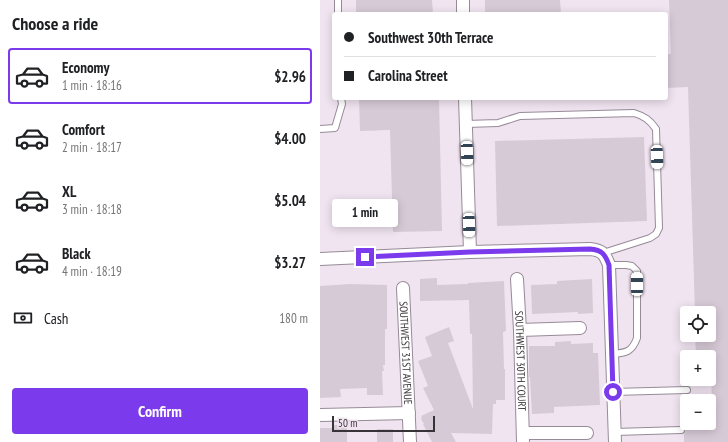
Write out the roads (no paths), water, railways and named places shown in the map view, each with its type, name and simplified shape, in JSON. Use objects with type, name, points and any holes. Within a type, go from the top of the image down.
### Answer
[{"type":"street","points":[[463,0],[463,12]]},
{"type":"street","points":[[465,100],[470,252]]},
{"type":"street","points":[[320,259],[470,252],[592,249],[603,253],[609,265],[615,437]]},
{"type":"street","name":"SOUTHWEST 30TH COURT","points":[[517,279],[523,438]]},
{"type":"street","name":"SOUTHWEST 31ST AVENUE","points":[[403,288],[410,442]]},
{"type":"street","points":[[520,330],[580,328]]},
{"type":"street","points":[[320,415],[409,413]]},
{"type":"street","points":[[523,438],[587,433]]},
{"type":"lane","points":[[338,0],[338,12]]},
{"type":"lane","points":[[320,129],[335,128],[342,100]]},
{"type":"lane","points":[[466,124],[498,123],[520,116],[634,113],[643,116],[651,122],[656,129],[660,228],[656,234],[650,238],[603,253]]},
{"type":"lane","points":[[609,265],[632,266],[637,271],[637,338],[635,345],[625,353],[612,354]]},
{"type":"lane","points":[[613,392],[687,390]]},
{"type":"lane","points":[[615,437],[681,430]]}]
